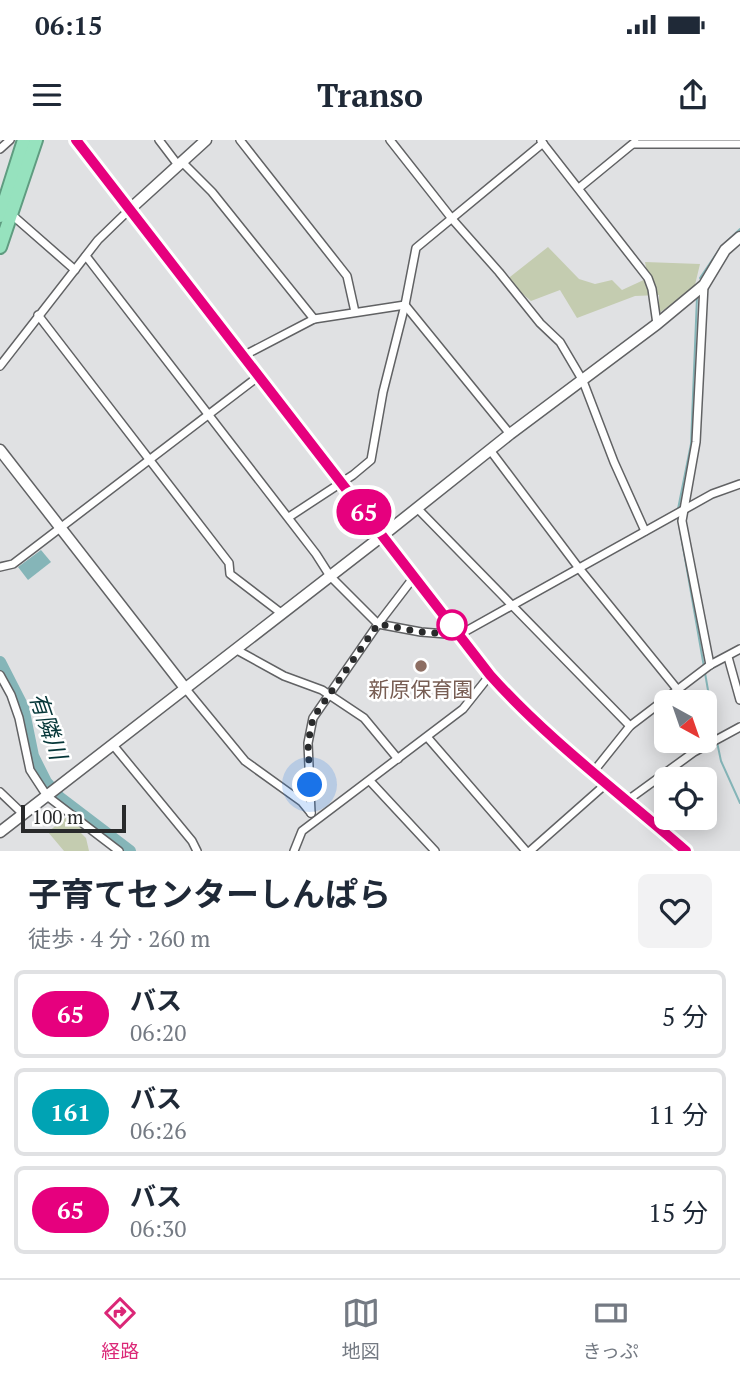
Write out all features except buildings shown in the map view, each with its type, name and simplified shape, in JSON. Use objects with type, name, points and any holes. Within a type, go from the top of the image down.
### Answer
[{"type":"highway","points":[[6,215],[2,201],[24,140]]},
{"type":"highway","points":[[0,247],[6,215],[36,140]]},
{"type":"main road","points":[[76,140],[490,675],[510,697],[686,851]]},
{"type":"street","points":[[0,149],[10,140]]},
{"type":"street","points":[[159,140],[180,164],[212,192],[314,319]]},
{"type":"street","points":[[0,366],[104,233],[206,140]]},
{"type":"street","points":[[240,140],[347,276],[355,312]]},
{"type":"street","points":[[390,140],[540,323],[560,342],[583,381],[599,426],[645,531]]},
{"type":"street","points":[[289,517],[342,483],[371,460],[383,392],[416,248],[542,141],[648,278],[657,324]]},
{"type":"street","points":[[579,188],[635,142],[737,143]]},
{"type":"street","points":[[6,215],[75,270]]},
{"type":"street","points":[[0,832],[510,434],[657,324],[704,285],[725,250],[740,237]]},
{"type":"street","points":[[86,256],[289,517],[330,576],[378,624],[421,632],[459,635],[712,494],[740,484]]},
{"type":"street","points":[[704,285],[696,442],[679,512],[707,667]]},
{"type":"street","points":[[243,356],[314,319],[405,305]]},
{"type":"street","points":[[405,305],[510,434]]},
{"type":"street","points":[[38,315],[229,563],[230,574],[281,613]]},
{"type":"street","points":[[0,567],[13,564],[259,376]]},
{"type":"street","points":[[0,450],[245,761],[302,802],[313,816]]},
{"type":"street","points":[[490,450],[578,567],[677,689]]},
{"type":"street","points":[[417,508],[630,726]]},
{"type":"street","points":[[313,816],[308,743],[313,718],[414,577]]},
{"type":"street","points":[[235,649],[284,676],[329,695],[364,718],[398,759]]},
{"type":"street","points":[[594,771],[630,726],[707,667],[740,649]]},
{"type":"street","points":[[728,657],[740,700]]},
{"type":"street","points":[[0,675],[19,718],[30,770],[51,792],[119,851]]},
{"type":"street","points":[[294,851],[302,831],[313,816],[370,781],[428,738],[463,709],[490,675]]},
{"type":"street","points":[[628,800],[694,752],[740,727]]},
{"type":"street","points":[[428,738],[528,851],[607,783]]},
{"type":"street","points":[[113,745],[192,841],[197,851]]},
{"type":"street","points":[[370,781],[435,851]]},
{"type":"street","points":[[0,792],[23,814]]},
{"type":"green space","points":[[548,247],[579,279],[595,284],[612,280],[622,290],[648,278],[645,262],[700,264],[694,289],[659,313],[659,295],[635,296],[577,318],[560,290],[531,301],[506,280]]},
{"type":"green space","points":[[68,816],[82,827],[80,832],[86,838],[89,851],[64,851],[48,832]]},
{"type":"water","points":[[41,550],[51,562],[28,580],[18,567]]},
{"type":"waterway","points":[[700,278],[721,247],[740,229]]},
{"type":"waterway","points":[[678,509],[691,444],[697,297]]},
{"type":"waterway","points":[[678,518],[704,667]]},
{"type":"waterway","name":"有隣川","points":[[0,662],[23,707],[33,756],[46,782],[59,797],[130,851]]},
{"type":"waterway","points":[[705,673],[708,690]]},
{"type":"waterway","points":[[718,747],[721,761],[740,803]]},
{"type":"bus line","name":"65","points":[[76,140],[490,675],[551,734],[686,851]]},
{"type":"place","name":"新原保育園","points":[[421,666]]},
{"type":"route","points":[[310,785],[308,743],[313,718],[378,624],[421,632],[459,635],[452,625]]}]
